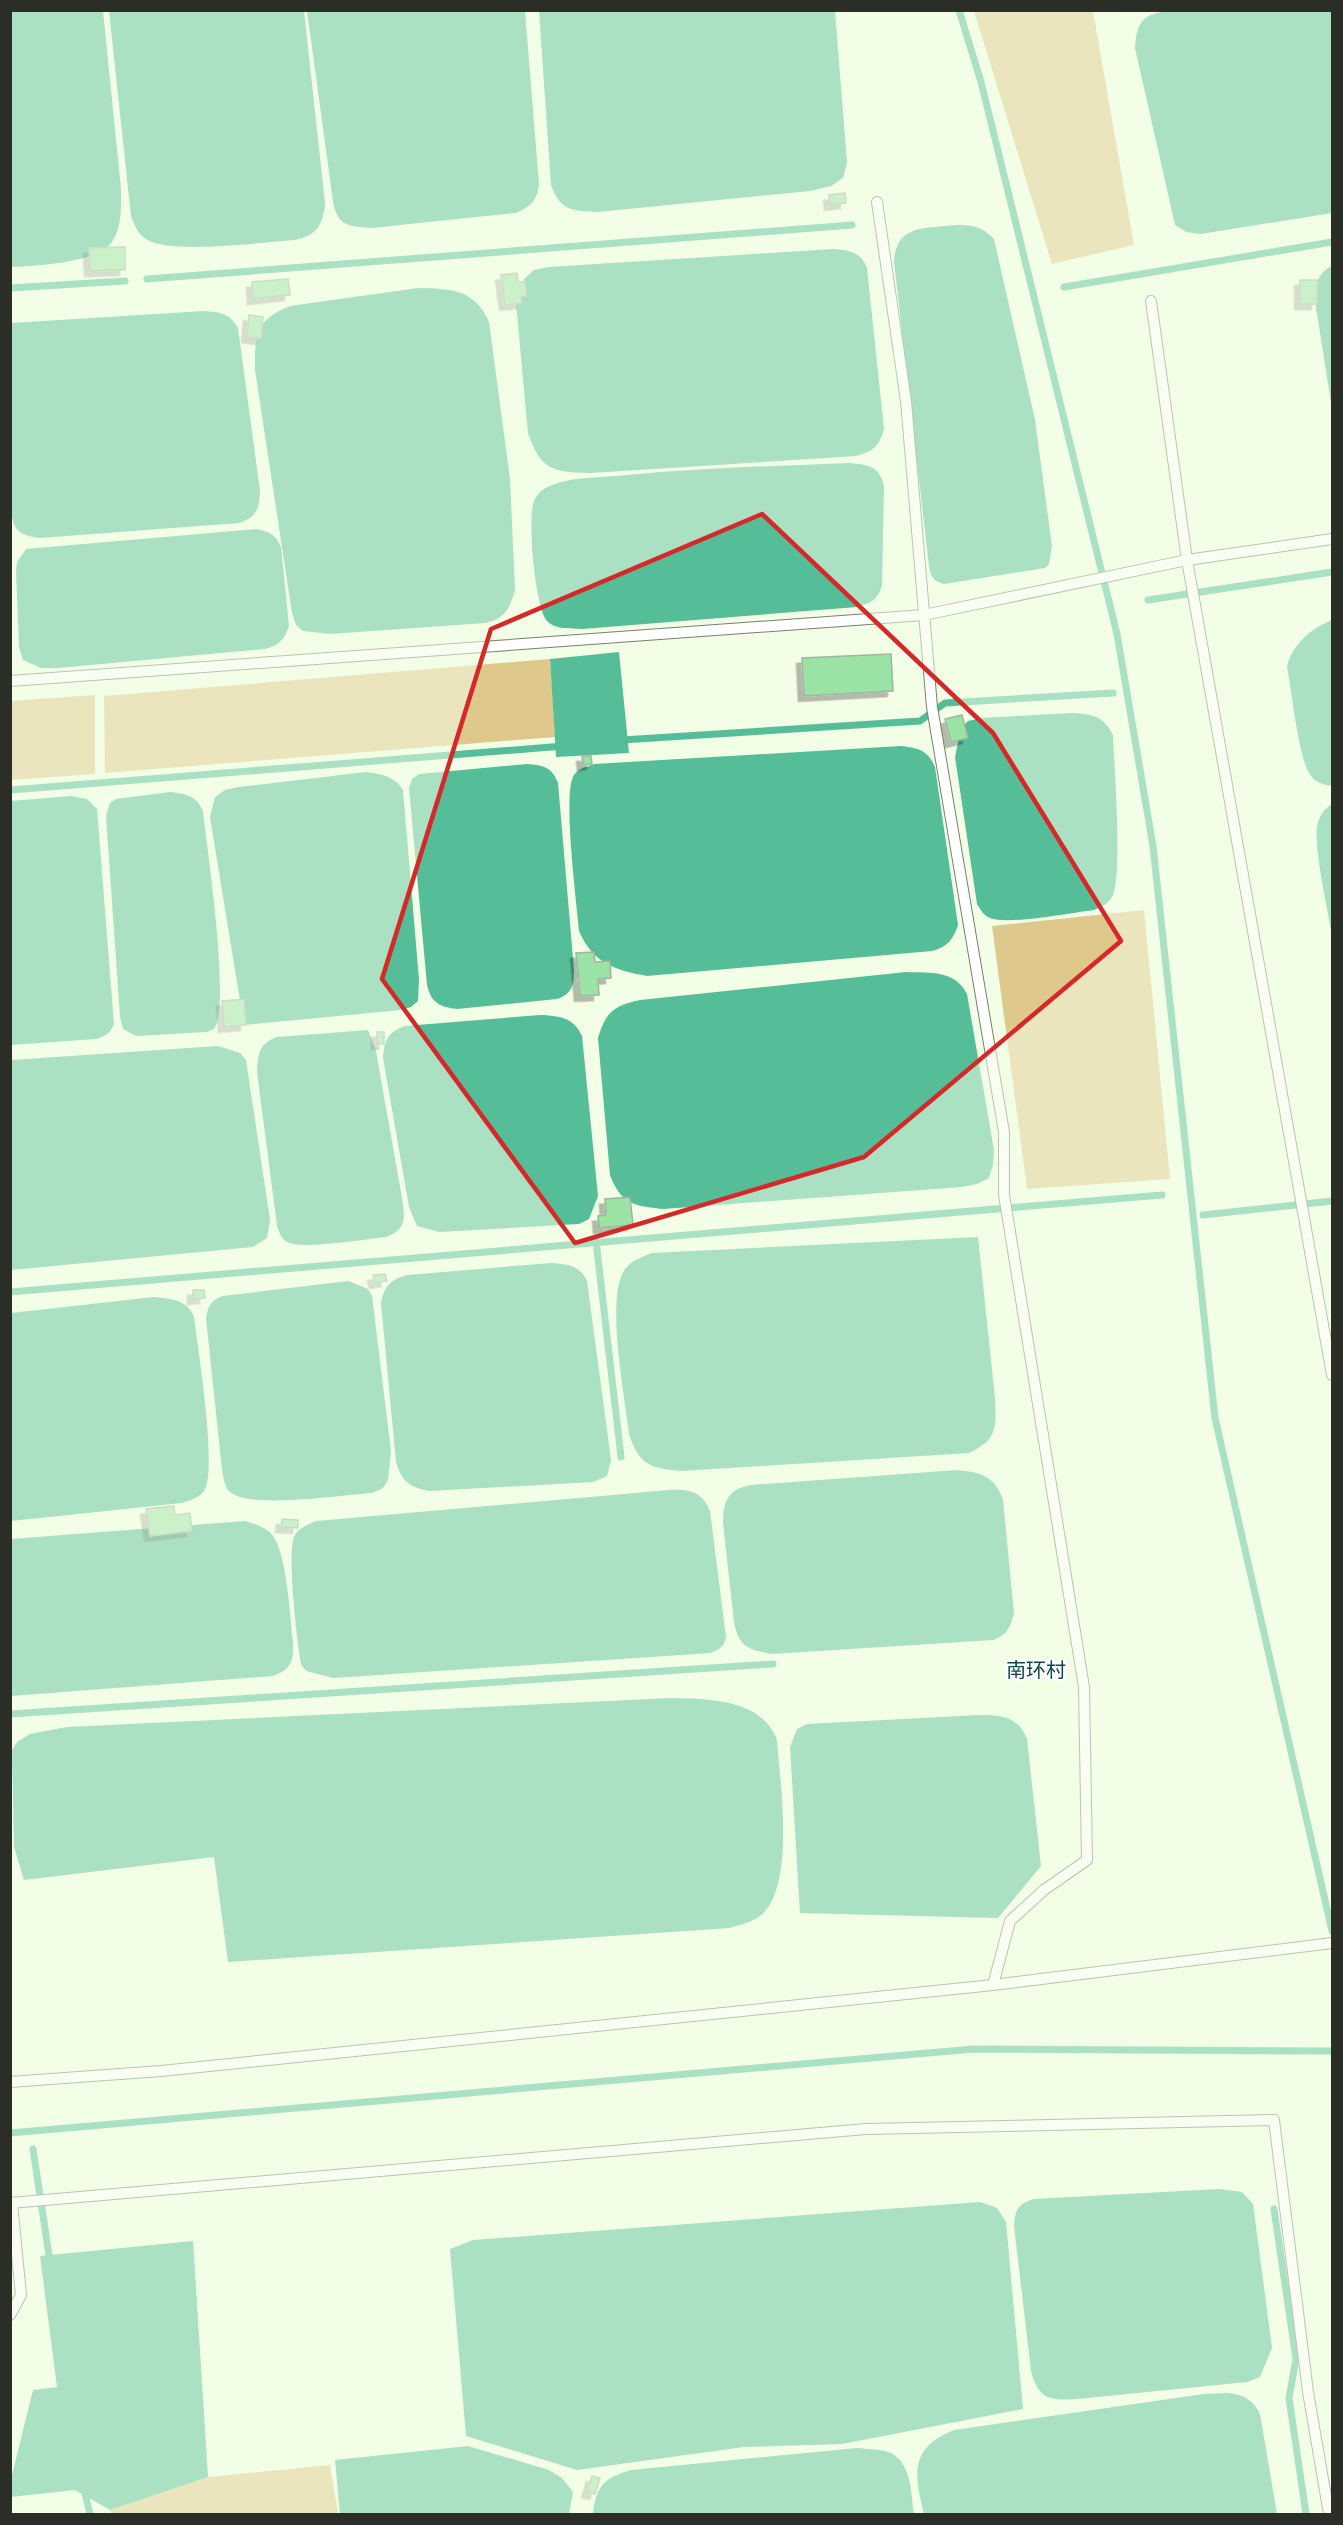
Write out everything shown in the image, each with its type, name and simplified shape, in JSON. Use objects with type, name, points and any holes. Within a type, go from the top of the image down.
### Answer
[{"type":"lane","points":[[877,202],[906,401],[932,706],[1004,1132],[1004,1196],[1084,1687],[1087,1860],[1044,1890],[1010,1921],[993,1985]]},
{"type":"lane","points":[[1152,301],[1187,560],[1332,1375]]},
{"type":"lane","points":[[10,681],[924,615],[1187,560],[1332,539]]},
{"type":"lane","points":[[10,2082],[161,2071],[993,1985],[1332,1943]]},
{"type":"lane","points":[[10,2315],[21,2295],[11,2203],[866,2129],[1274,2120],[1308,2392],[1329,2514]]},
{"type":"highlighted area","points":[[762,514],[993,733],[1121,941],[864,1157],[575,1243],[382,979],[491,629]]},
{"type":"shaded area","points":[[10,11],[103,11],[121,189],[120,217],[118,230],[112,242],[94,255],[65,262],[11,267]]},
{"type":"shaded area","points":[[109,11],[304,11],[325,203],[323,217],[314,232],[295,240],[195,247],[158,244],[140,234],[131,216]]},
{"type":"shaded area","points":[[307,11],[525,11],[539,184],[537,195],[532,202],[516,213],[371,228],[350,225],[341,220],[333,201]]},
{"type":"shaded area","points":[[539,11],[835,11],[847,163],[843,178],[831,186],[810,191],[598,212],[575,210],[563,205],[551,185]]},
{"type":"shaded area","points":[[974,11],[1093,11],[1134,245],[1052,264]]},
{"type":"shaded area","points":[[1332,11],[1332,213],[1201,234],[1186,232],[1175,225],[1135,48],[1137,33],[1142,22],[1158,12]]},
{"type":"shaded area","points":[[957,225],[977,228],[994,239],[1035,420],[1052,546],[1049,564],[1045,568],[944,584],[933,578],[929,566],[894,262],[900,240],[907,234],[924,228]]},
{"type":"shaded area","points":[[833,249],[858,255],[867,268],[884,429],[880,440],[871,450],[856,456],[591,473],[558,470],[550,467],[538,455],[528,433],[516,303],[524,279],[534,270],[549,267]]},
{"type":"shaded area","points":[[1332,266],[1332,409],[1315,301],[1318,280],[1323,272]]},
{"type":"shaded area","points":[[418,288],[451,290],[460,293],[476,302],[489,322],[510,479],[515,590],[513,596],[502,616],[485,623],[330,634],[303,631],[296,625],[292,613],[255,370],[259,330],[270,317],[290,306]]},
{"type":"shaded area","points":[[204,311],[224,314],[238,328],[260,491],[258,507],[253,515],[239,523],[40,538],[20,532],[14,525],[10,504],[11,323]]},
{"type":"shaded area","points":[[849,463],[872,467],[879,474],[884,486],[882,585],[876,597],[870,602],[857,607],[582,629],[563,628],[547,621],[536,582],[531,525],[534,501],[547,487],[578,479]]},
{"type":"shaded area","points":[[257,529],[272,535],[281,547],[289,626],[283,638],[274,646],[265,649],[58,668],[41,668],[23,660],[19,647],[16,571],[17,562],[26,549]]},
{"type":"shaded area","points":[[1332,620],[1332,786],[1313,779],[1305,764],[1287,667],[1298,644],[1317,627]]},
{"type":"shaded area","points":[[619,652],[629,753],[556,757],[550,659]]},
{"type":"shaded area","points":[[550,659],[555,737],[105,773],[104,696]]},
{"type":"shaded area","points":[[95,695],[95,774],[11,780],[11,701]]},
{"type":"shaded area","points":[[1073,713],[1097,717],[1106,724],[1113,735],[1117,867],[1112,897],[1094,910],[1025,919],[990,918],[977,904],[955,757],[961,728],[968,721],[981,718]]},
{"type":"shaded area","points":[[901,746],[926,753],[935,767],[958,925],[952,939],[946,945],[932,951],[647,976],[615,968],[598,958],[585,942],[579,931],[569,803],[574,775],[580,769],[594,764]]},
{"type":"shaded area","points":[[527,764],[538,765],[550,770],[558,783],[574,970],[573,984],[569,992],[557,999],[457,1009],[446,1007],[434,1000],[427,985],[409,788],[412,779],[419,774]]},
{"type":"shaded area","points":[[366,772],[387,776],[403,790],[419,980],[418,1001],[411,1007],[401,1010],[244,1025],[210,817],[215,797],[225,790],[238,787]]},
{"type":"shaded area","points":[[170,792],[194,798],[203,811],[219,959],[219,1014],[214,1029],[207,1032],[136,1036],[123,1029],[120,1017],[106,816],[110,803],[116,799]]},
{"type":"shaded area","points":[[71,796],[87,799],[97,809],[114,1024],[107,1034],[96,1039],[11,1045],[11,801]]},
{"type":"shaded area","points":[[1332,804],[1332,937],[1319,865],[1317,826],[1324,811]]},
{"type":"shaded area","points":[[1144,910],[1170,1179],[1027,1189],[992,926]]},
{"type":"shaded area","points":[[906,972],[941,974],[956,981],[967,994],[994,1150],[989,1178],[977,1184],[962,1187],[663,1209],[636,1205],[619,1192],[610,1175],[598,1038],[604,1022],[617,1008],[640,1000]]},
{"type":"shaded area","points":[[540,1015],[570,1021],[582,1036],[598,1196],[589,1219],[579,1224],[439,1232],[417,1226],[409,1207],[383,1058],[384,1046],[388,1038],[405,1026]]},
{"type":"shaded area","points":[[368,1030],[376,1051],[402,1198],[403,1222],[398,1230],[386,1237],[306,1245],[287,1242],[277,1226],[257,1072],[261,1050],[266,1042],[277,1037]]},
{"type":"shaded area","points":[[218,1046],[240,1053],[246,1060],[270,1220],[267,1238],[253,1247],[11,1270],[11,1060]]},
{"type":"shaded area","points":[[978,1237],[995,1398],[995,1425],[990,1438],[978,1448],[969,1453],[681,1471],[647,1463],[637,1452],[629,1434],[616,1324],[619,1283],[625,1269],[634,1261],[652,1253]]},
{"type":"shaded area","points":[[551,1263],[576,1269],[587,1281],[611,1460],[607,1476],[593,1482],[429,1491],[411,1485],[404,1479],[396,1462],[381,1303],[386,1288],[393,1281],[408,1275]]},
{"type":"shaded area","points":[[348,1281],[368,1289],[372,1296],[391,1451],[388,1480],[383,1488],[372,1493],[321,1498],[260,1500],[233,1494],[226,1487],[222,1470],[206,1318],[209,1307],[216,1299],[223,1296]]},
{"type":"shaded area","points":[[154,1297],[183,1303],[194,1317],[208,1434],[208,1477],[205,1489],[201,1495],[182,1503],[11,1521],[11,1313]]},
{"type":"shaded area","points":[[957,1470],[980,1474],[991,1480],[1003,1500],[1014,1613],[1009,1627],[1002,1636],[993,1640],[771,1654],[745,1646],[734,1622],[723,1523],[724,1508],[732,1493],[751,1485]]},
{"type":"shaded area","points":[[669,1490],[688,1491],[699,1495],[710,1511],[726,1637],[723,1645],[714,1652],[333,1678],[306,1671],[301,1664],[293,1599],[292,1546],[296,1534],[309,1524],[316,1521]]},
{"type":"shaded area","points":[[245,1521],[267,1530],[278,1545],[282,1557],[293,1642],[292,1660],[284,1671],[273,1676],[11,1696],[11,1539]]},
{"type":"shaded area","points":[[672,1698],[718,1701],[747,1709],[770,1726],[777,1740],[783,1833],[778,1883],[771,1902],[760,1916],[750,1922],[730,1928],[228,1962],[214,1857],[24,1880],[14,1847],[12,1750],[17,1742],[30,1734],[67,1727]]},
{"type":"shaded area","points":[[980,1715],[1002,1717],[1014,1722],[1024,1732],[1027,1739],[1041,1866],[998,1918],[800,1913],[790,1747],[797,1729],[807,1724]]},
{"type":"shaded area","points":[[1219,2189],[1242,2192],[1253,2204],[1272,2348],[1260,2377],[1247,2382],[1077,2399],[1052,2398],[1042,2393],[1031,2371],[1014,2226],[1018,2208],[1034,2199]]},
{"type":"shaded area","points":[[980,2202],[997,2208],[1006,2222],[1023,2409],[842,2444],[744,2447],[577,2470],[466,2436],[450,2249],[473,2240]]},
{"type":"shaded area","points":[[193,2241],[208,2477],[110,2510],[75,2490],[11,2497],[11,2479],[33,2390],[57,2387],[40,2256]]},
{"type":"shaded area","points":[[1228,2393],[1247,2399],[1260,2414],[1277,2514],[924,2514],[918,2487],[918,2464],[929,2445],[954,2430],[1204,2394]]},
{"type":"shaded area","points":[[468,2446],[549,2470],[562,2478],[573,2492],[569,2514],[340,2514],[335,2460]]},
{"type":"shaded area","points":[[857,2448],[883,2451],[898,2458],[907,2472],[914,2514],[593,2514],[596,2496],[603,2484],[614,2476],[631,2470]]},
{"type":"shaded area","points":[[330,2465],[338,2514],[112,2514],[110,2510],[208,2477]]},
{"type":"building","points":[[845,193],[846,203],[830,205],[829,195]]},
{"type":"building","points":[[125,247],[125,270],[90,271],[89,248]]},
{"type":"building","points":[[517,273],[518,282],[525,282],[527,296],[521,297],[522,303],[505,305],[501,275]]},
{"type":"building","points":[[288,279],[290,295],[253,299],[252,282]]},
{"type":"building","points":[[1300,280],[1317,280],[1317,304],[1300,304]]},
{"type":"building","points":[[249,315],[263,317],[261,339],[247,337]]},
{"type":"building","points":[[891,654],[893,691],[804,696],[802,658]]},
{"type":"building","points":[[962,715],[968,738],[951,742],[945,719]]},
{"type":"building","points":[[582,756],[591,756],[592,764],[583,765]]},
{"type":"building","points":[[594,952],[595,962],[610,961],[611,978],[598,979],[599,995],[580,996],[576,953]]},
{"type":"building","points":[[244,999],[246,1025],[224,1027],[222,1001]]},
{"type":"building","points":[[377,1032],[384,1032],[384,1044],[377,1044]]},
{"type":"building","points":[[630,1197],[633,1225],[599,1228],[598,1216],[606,1215],[605,1199]]},
{"type":"building","points":[[385,1274],[387,1281],[375,1283],[373,1275]]},
{"type":"building","points":[[193,1290],[204,1290],[205,1298],[193,1299]]},
{"type":"building","points":[[174,1506],[175,1515],[190,1513],[192,1531],[150,1536],[146,1509]]},
{"type":"building","points":[[282,1519],[298,1520],[298,1528],[281,1527]]},
{"type":"building","points":[[592,2476],[600,2478],[595,2494],[587,2492]]},
{"type":"waterway","points":[[959,10],[981,82],[1117,634],[1153,846],[1215,1418],[1332,1931]]},
{"type":"waterway","points":[[147,279],[852,225]]},
{"type":"waterway","points":[[1064,287],[1332,242]]},
{"type":"waterway","points":[[10,288],[125,281]]},
{"type":"waterway","points":[[1148,600],[1332,572]]},
{"type":"waterway","points":[[622,740],[920,721],[945,703],[1113,693]]},
{"type":"waterway","points":[[10,790],[564,746]]},
{"type":"waterway","points":[[10,1292],[1162,1195]]},
{"type":"waterway","points":[[1203,1215],[1332,1201]]},
{"type":"waterway","points":[[596,1241],[621,1457]]},
{"type":"waterway","points":[[10,1714],[773,1664]]},
{"type":"waterway","points":[[10,2133],[974,2049],[1332,2051]]},
{"type":"waterway","points":[[33,2149],[50,2262]]},
{"type":"waterway","points":[[1274,2209],[1296,2359],[1289,2398],[1306,2514]]},
{"type":"waterway","points":[[84,2489],[90,2514]]},
{"type":"district","name":"南环村","points":[[1036,1669]]}]
